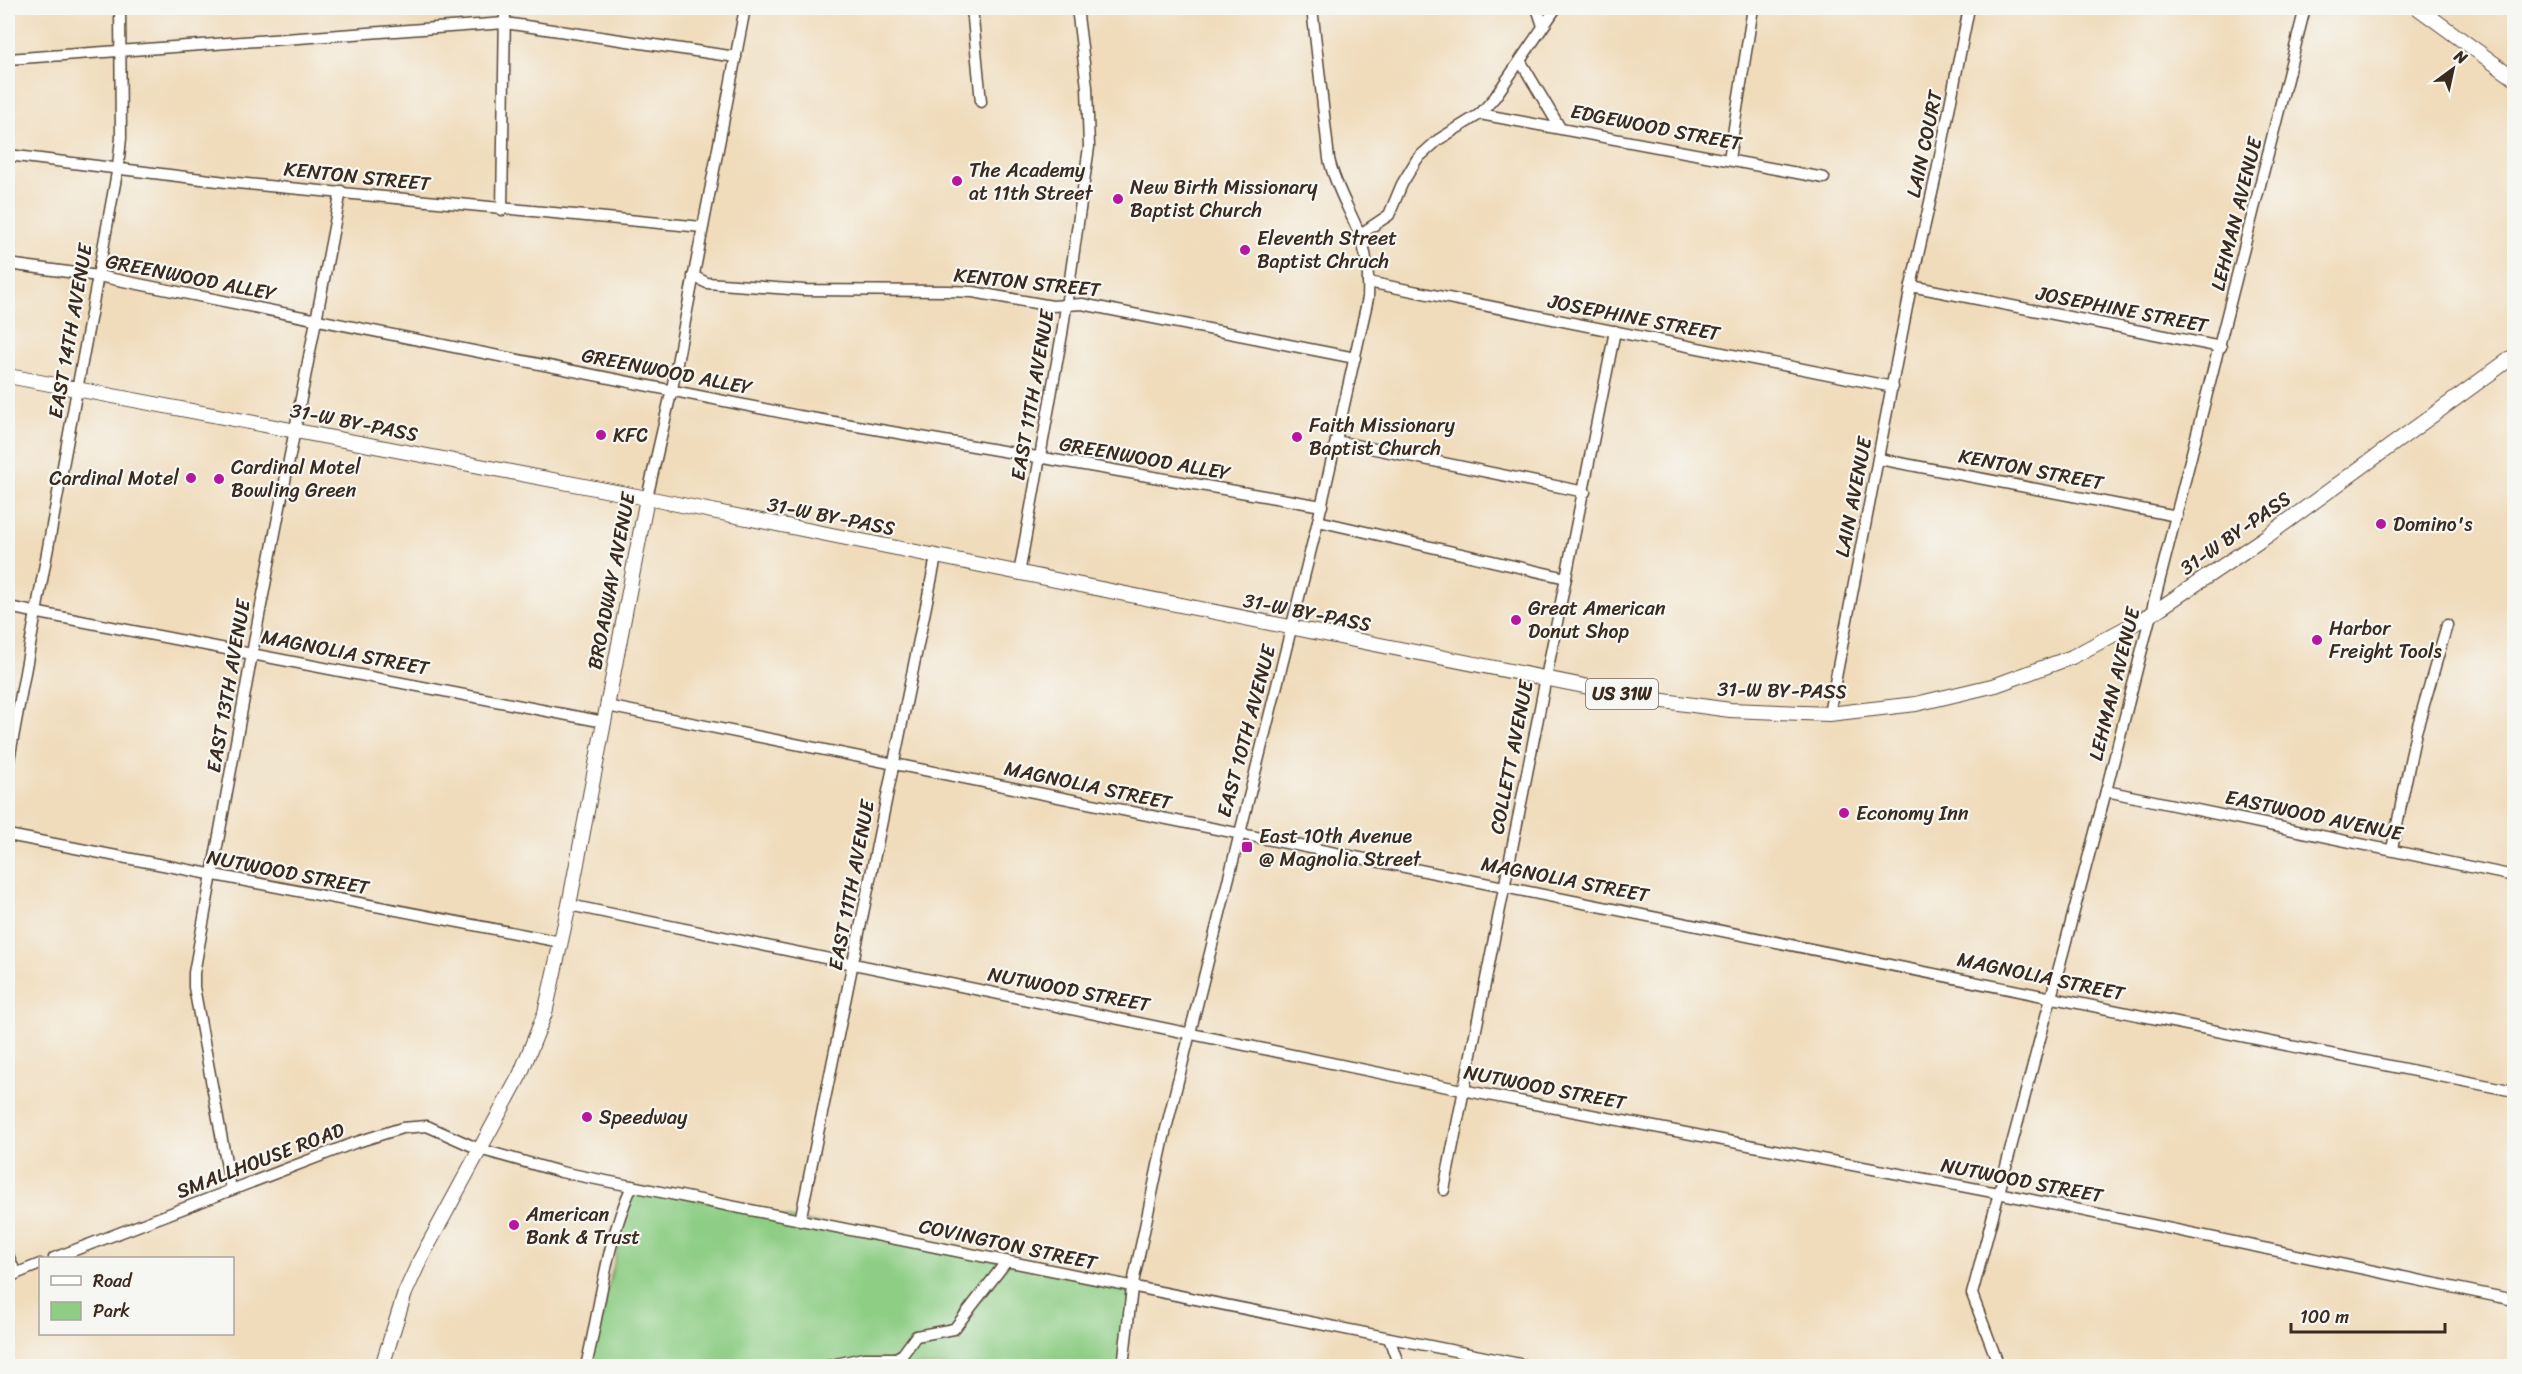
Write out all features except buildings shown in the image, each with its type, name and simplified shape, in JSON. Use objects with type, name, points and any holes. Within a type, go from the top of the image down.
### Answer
[{"type":"main road","points":[[2418,8],[2514,78]]},
{"type":"main road","name":"31-W BY-PASS","points":[[8,376],[647,498],[1649,699],[1730,710],[1829,714],[1916,705],[1996,685],[2072,657],[2150,615],[2266,536],[2514,356]]},
{"type":"main road","name":"BROADWAY AVENUE","points":[[382,1366],[405,1293],[420,1260],[533,1047],[547,1005],[569,906],[647,498]]},
{"type":"street","name":"EAST 14TH AVENUE","points":[[8,765],[118,167],[121,138],[120,8]]},
{"type":"street","points":[[502,210],[505,8]]},
{"type":"street","name":"BROADWAY AVENUE","points":[[647,498],[672,389],[745,8]]},
{"type":"street","points":[[972,8],[981,102]]},
{"type":"street","name":"EAST 11TH AVENUE","points":[[1019,574],[1066,306],[1090,131],[1077,8]]},
{"type":"street","name":"EAST 10TH AVENUE","points":[[1124,1366],[1132,1288],[1188,1032],[1322,506],[1365,318],[1368,282],[1359,235],[1335,184],[1329,159],[1312,8]]},
{"type":"street","points":[[1538,8],[1543,26]]},
{"type":"street","points":[[1359,235],[1389,215],[1402,184],[1418,159],[1438,140],[1480,114],[1521,62],[1556,8]]},
{"type":"street","points":[[1729,159],[1753,8]]},
{"type":"street","name":"LAIN COURT","points":[[1911,286],[1944,139],[1969,8]]},
{"type":"street","name":"LEHMAN AVENUE","points":[[1999,1366],[1972,1294],[2106,791],[2306,8]]},
{"type":"street","points":[[8,59],[120,49],[505,23],[736,57]]},
{"type":"street","points":[[1521,62],[1559,126]]},
{"type":"street","name":"EDGEWOOD STREET","points":[[1480,114],[1559,126],[1824,178]]},
{"type":"street","name":"KENTON STREET","points":[[8,156],[118,167],[226,182],[341,191],[502,210],[702,227]]},
{"type":"street","name":"EAST 13TH AVENUE","points":[[231,1189],[194,987],[200,934],[341,191]]},
{"type":"street","name":"GREENWOOD ALLEY","points":[[8,264],[98,276],[799,416],[1322,506]]},
{"type":"street","name":"KENTON STREET","points":[[693,276],[707,283],[804,290],[973,292],[1052,306],[1082,304],[1355,358]]},
{"type":"street","name":"JOSEPHINE STREET","points":[[1368,282],[1893,387]]},
{"type":"street","name":"JOSEPHINE STREET","points":[[1911,286],[2221,347]]},
{"type":"street","name":"LAIN AVENUE","points":[[1829,714],[1911,286]]},
{"type":"street","name":"COLLETT AVENUE","points":[[1444,1190],[1545,678],[1585,492],[1615,331]]},
{"type":"street","points":[[1336,441],[1585,492]]},
{"type":"street","name":"KENTON STREET","points":[[1879,459],[2177,516]]},
{"type":"street","points":[[1318,521],[1566,578]]},
{"type":"street","name":"EAST 11TH AVENUE","points":[[800,1221],[936,557]]},
{"type":"street","name":"MAGNOLIA STREET","points":[[8,607],[604,722]]},
{"type":"street","points":[[2392,849],[2416,732],[2447,625]]},
{"type":"street","name":"MAGNOLIA STREET","points":[[607,706],[1238,834],[1504,885],[2514,1091]]},
{"type":"street","name":"EASTWOOD AVENUE","points":[[2106,791],[2514,876]]},
{"type":"street","name":"NUTWOOD STREET","points":[[8,835],[561,942]]},
{"type":"street","name":"NUTWOOD STREET","points":[[569,906],[1462,1090],[1998,1193],[2514,1300]]},
{"type":"street","name":"SMALLHOUSE ROAD","points":[[57,1257],[231,1189],[402,1128],[427,1126],[480,1149]]},
{"type":"street","name":"COVINGTON STREET","points":[[480,1149],[535,1166],[800,1221],[1530,1366]]},
{"type":"street","points":[[586,1366],[599,1315],[607,1253],[632,1186]]},
{"type":"street","points":[[8,1255],[12,1275],[39,1264]]},
{"type":"street","points":[[827,1366],[863,1358],[896,1358],[903,1354],[916,1336],[951,1331],[969,1312],[1006,1262]]},
{"type":"street","points":[[1389,1338],[1399,1366]]},
{"type":"green space","points":[[632,1186],[1132,1288],[1124,1366],[590,1366]]},
{"type":"place","name":"The Academy at 11th Street","points":[[957,181]]},
{"type":"place","name":"New Birth Missionary Baptist Church","points":[[1118,199]]},
{"type":"place","name":"Eleventh Street Baptist Chruch","points":[[1245,250]]},
{"type":"place","name":"KFC","points":[[601,435]]},
{"type":"place","name":"Faith Missionary Baptist Church","points":[[1297,437]]},
{"type":"place","name":"Cardinal Motel","points":[[191,478]]},
{"type":"place","name":"Cardinal Motel Bowling Green","points":[[219,479]]},
{"type":"place","name":"Domino's","points":[[2381,524]]},
{"type":"place","name":"Great American Donut Shop","points":[[1516,620]]},
{"type":"place","name":"Harbor Freight Tools","points":[[2317,640]]},
{"type":"place","name":"Economy Inn","points":[[1844,813]]},
{"type":"place","name":"East 10th Avenue @ Magnolia Street","points":[[1247,847]]},
{"type":"place","name":"Speedway","points":[[587,1117]]},
{"type":"place","name":"American Bank & Trust","points":[[514,1225]]}]
